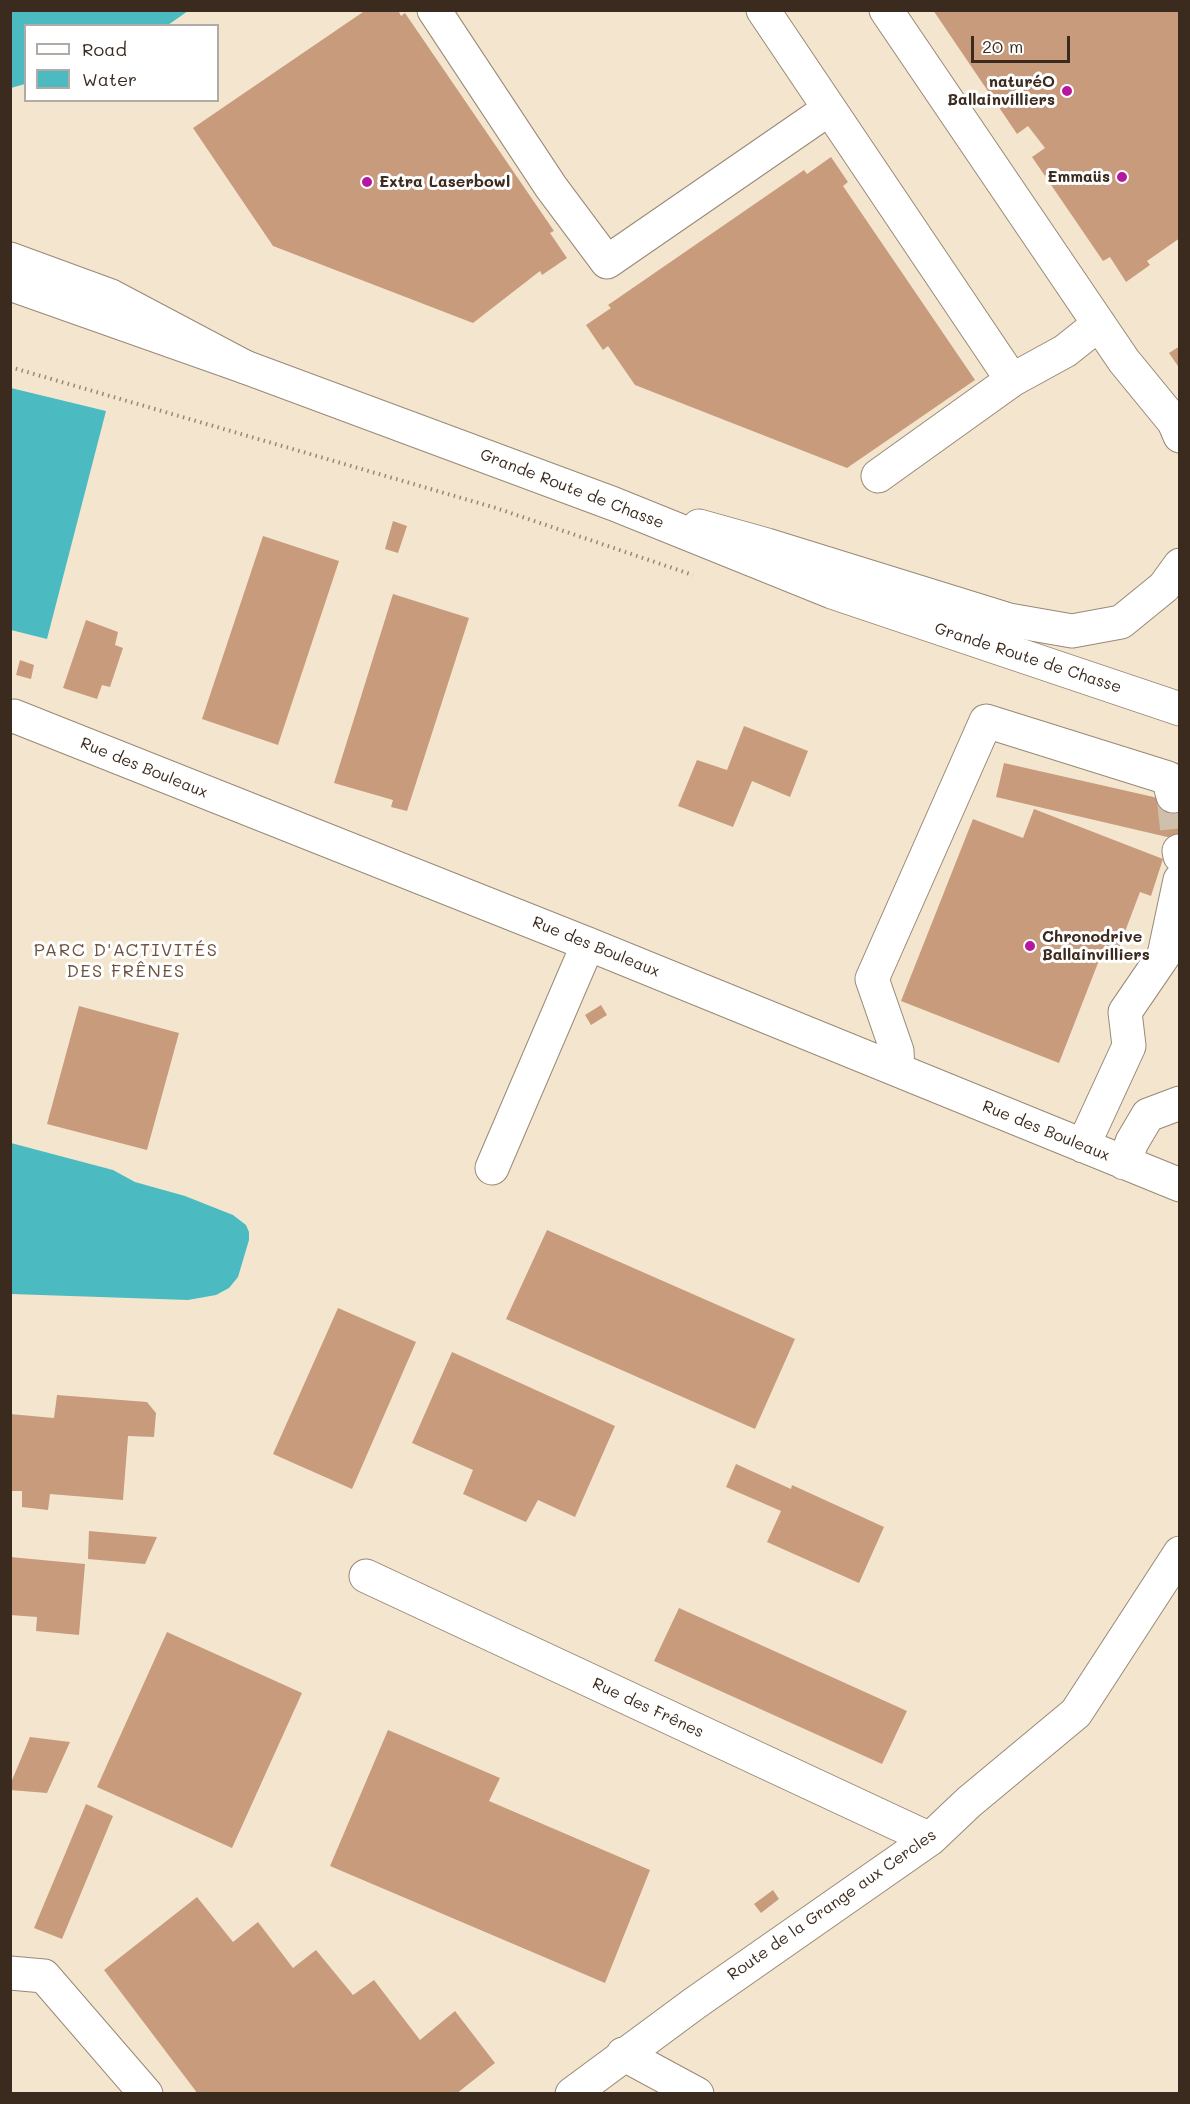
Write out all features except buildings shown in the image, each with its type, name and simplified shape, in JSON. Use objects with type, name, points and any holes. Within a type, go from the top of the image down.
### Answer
[{"type":"main road","points":[[434,10],[527,152],[607,262],[829,109]]},
{"type":"main road","points":[[763,10],[1012,380]]},
{"type":"main road","points":[[886,10],[1124,361],[1174,422],[1179,436]]},
{"type":"main road","points":[[10,259],[111,296],[245,367]]},
{"type":"main road","name":"Grande Route de Chasse","points":[[10,284],[245,367],[614,504],[832,592],[1179,709]]},
{"type":"main road","points":[[878,476],[1012,380],[1065,351],[1100,324]]},
{"type":"main road","points":[[614,504],[767,545],[1009,620],[1072,631],[1121,622],[1164,587],[1179,565]]},
{"type":"main road","points":[[1135,693],[1179,690]]},
{"type":"main road","name":"Rue des Bouleaux","points":[[10,717],[14,716],[588,944],[1179,1185]]},
{"type":"main road","points":[[898,1070],[897,1051],[872,979],[986,721],[1168,778],[1173,796]]},
{"type":"main road","points":[[1179,851],[1179,856]]},
{"type":"main road","points":[[1083,1146],[1129,1046],[1125,1012],[1164,955],[1179,880]]},
{"type":"main road","points":[[492,1168],[588,944]]},
{"type":"main road","points":[[1124,1163],[1132,1142],[1148,1114],[1179,1103]]},
{"type":"main road","name":"Route de la Grange aux Cercles","points":[[572,2094],[622,2054],[930,1839],[969,1802],[1077,1713],[1179,1553]]},
{"type":"main road","name":"Rue des Frênes","points":[[366,1576],[930,1839]]},
{"type":"main road","points":[[10,1973],[44,1976],[146,2094]]},
{"type":"main road","points":[[622,2054],[697,2094]]},
{"type":"path","points":[[10,367],[496,508],[698,576]]},
{"type":"water","points":[[11,10],[188,10],[169,24],[24,24],[24,84],[11,88]]},
{"type":"water","points":[[11,388],[106,411],[47,639],[11,630]]},
{"type":"water","points":[[11,1143],[113,1170],[135,1182],[185,1196],[233,1215],[246,1225],[249,1232],[249,1240],[238,1277],[229,1288],[216,1295],[188,1300],[11,1294]]},
{"type":"tunnel","points":[[1173,796],[1179,851]]},
{"type":"place","name":"naturéO Ballainvilliers","points":[[1067,91]]},
{"type":"place","name":"Emmaüs","points":[[1122,177]]},
{"type":"place","name":"Extra Laserbowl","points":[[367,182]]},
{"type":"place","name":"Chronodrive Ballainvilliers","points":[[1030,946]]},
{"type":"district","name":"PARC D'ACTIVITÉS DES FRÊNES","points":[[126,960]]}]
